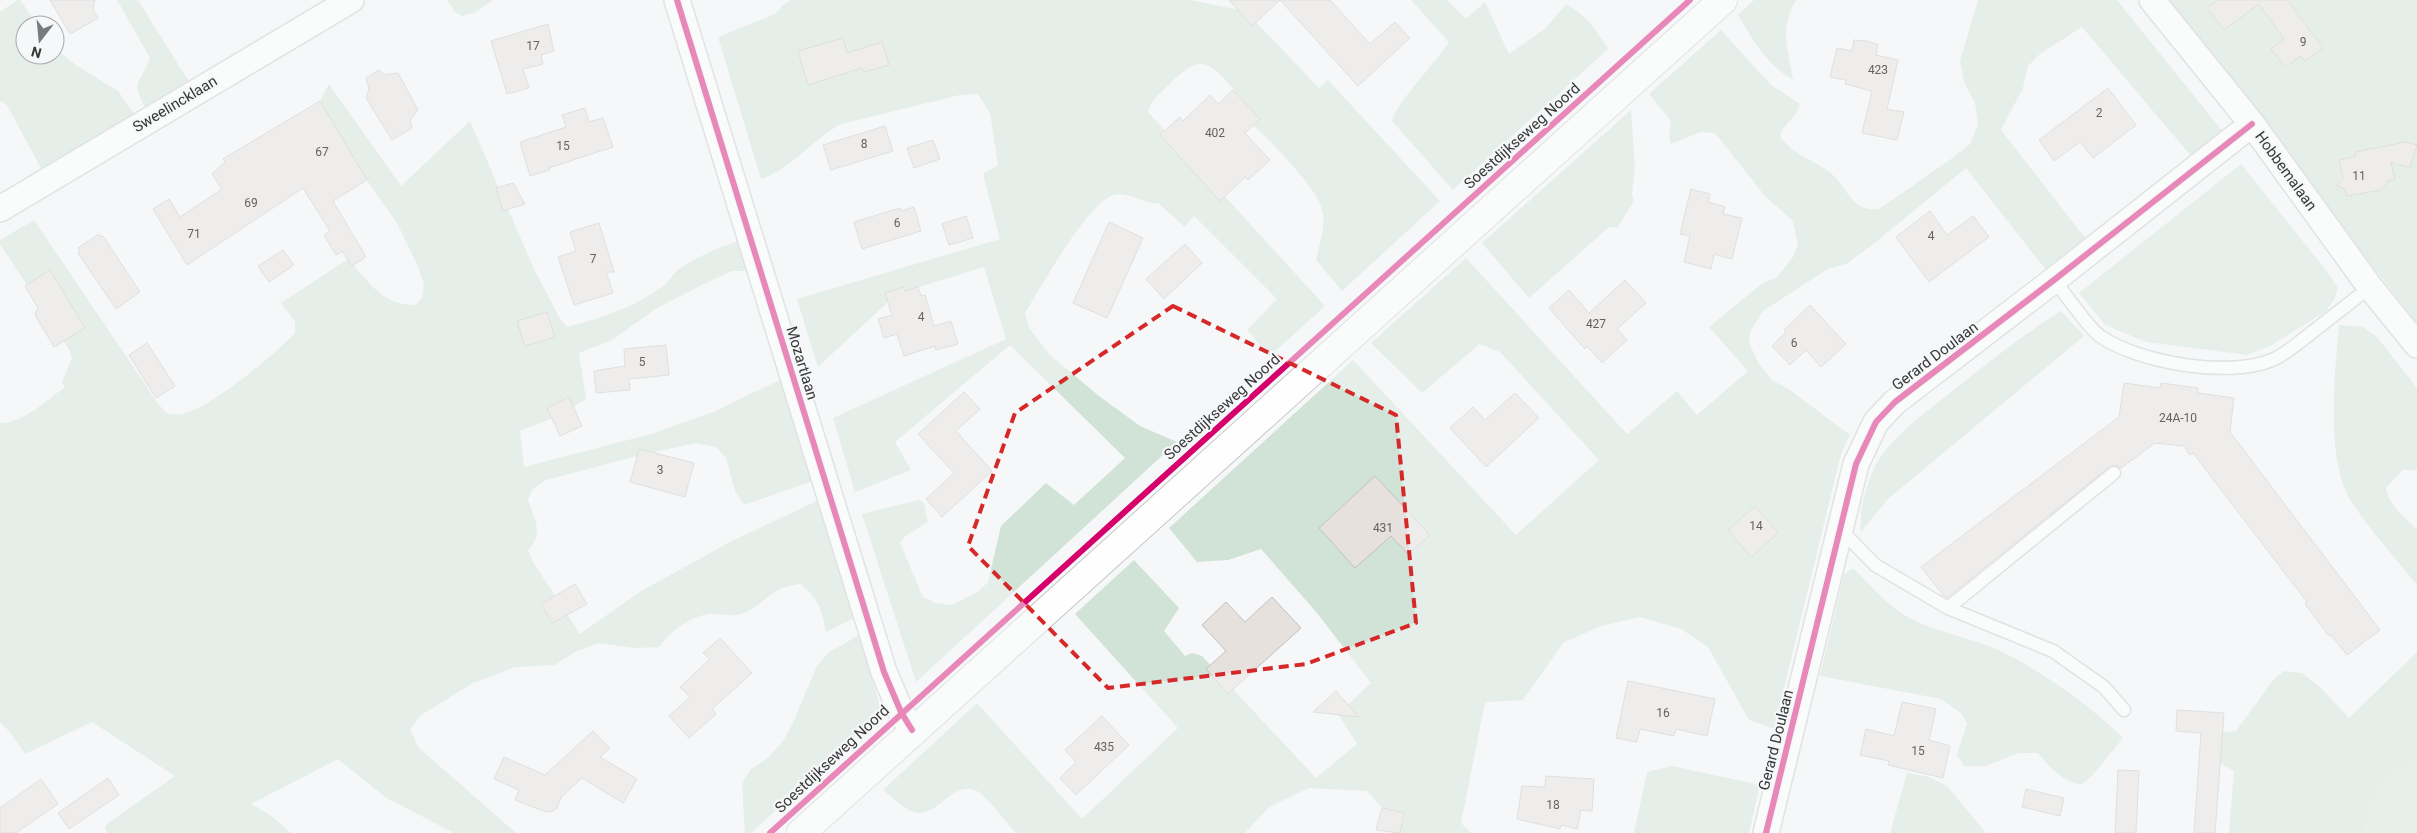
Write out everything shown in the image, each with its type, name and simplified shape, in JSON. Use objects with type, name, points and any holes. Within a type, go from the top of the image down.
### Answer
[{"type":"main road","points":[[801,833],[912,730],[1723,0]]},
{"type":"street","name":"Sweelincklaan","points":[[0,209],[351,0]]},
{"type":"street","name":"Mozartlaan","points":[[677,0],[884,672],[912,730]]},
{"type":"street","name":"Hobbemalaan","points":[[2152,0],[2252,124],[2370,287],[2417,345]]},
{"type":"street","name":"Gerard Doulaan","points":[[1766,833],[1856,464],[1876,422],[1895,402],[2252,124]]},
{"type":"lane","points":[[2054,280],[2098,335],[2123,349],[2148,356],[2212,367],[2241,368],[2272,360],[2296,344],[2370,287]]},
{"type":"lane","points":[[1948,608],[2114,474]]},
{"type":"lane","points":[[1840,529],[1875,565],[1948,608],[2053,650],[2104,687],[2124,710]]},
{"type":"highlighted area","points":[[1173,306],[1396,415],[1416,623],[1306,664],[1108,688],[968,546],[1015,413]]},
{"type":"shaded area","points":[[2241,164],[2326,270],[2338,288],[2334,300],[2325,312],[2270,346],[2248,355],[2146,342],[2105,325],[2079,293]]},
{"type":"shaded area","points":[[2417,765],[2417,833],[2364,833],[2375,799],[2386,782],[2394,775]]},
{"type":"green space","points":[[17,0],[20,0],[31,15],[15,15],[15,65],[65,65],[65,56],[77,66],[118,91],[137,118],[44,174],[7,105],[0,101],[0,12]]},
{"type":"green space","points":[[117,0],[138,0],[191,85],[147,111],[139,94],[138,84],[150,58]]},
{"type":"green space","points":[[447,0],[493,0],[476,12],[462,16],[455,12]]},
{"type":"green space","points":[[791,0],[1190,0],[1240,10],[1254,20],[1319,88],[1328,80],[1440,201],[1342,291],[1316,260],[1322,231],[1323,214],[1319,202],[1301,175],[1241,113],[1244,103],[1230,85],[1211,67],[1198,64],[1190,67],[1178,76],[1156,97],[1148,112],[1325,306],[1270,356],[1247,330],[1277,299],[1194,216],[1185,227],[1158,203],[1147,202],[1120,194],[1104,201],[1092,212],[1053,266],[1025,313],[1029,328],[1050,355],[1099,396],[1140,426],[1177,442],[916,682],[862,514],[919,500],[924,503],[928,522],[904,537],[900,543],[923,597],[935,603],[951,605],[979,591],[988,582],[1001,526],[1046,483],[1074,505],[1125,458],[1010,345],[895,442],[911,470],[855,492],[833,418],[1006,339],[984,267],[906,291],[888,302],[818,367],[797,299],[1000,239],[983,174],[998,165],[990,113],[978,94],[960,95],[841,124],[783,168],[761,179],[718,37],[775,14],[784,4]]},
{"type":"green space","points":[[1411,0],[1447,0],[1466,19],[1485,2],[1509,54],[1546,28],[1566,4],[1590,24],[1608,49],[1453,190],[1392,121],[1401,103],[1449,42]]},
{"type":"green space","points":[[1754,0],[1796,0],[1791,10],[1786,30],[1787,49],[1793,80],[1768,60],[1738,15]]},
{"type":"green space","points":[[1978,0],[2117,0],[2223,132],[2191,156],[2082,27],[2040,54],[2028,66],[2023,88],[2001,130],[2086,239],[2046,270],[1966,168],[1846,264],[1828,269],[1763,311],[1750,332],[1749,343],[1759,364],[1772,380],[1790,390],[1850,435],[1841,454],[1774,729],[1749,720],[1708,647],[1681,629],[1640,617],[1601,626],[1563,643],[1523,700],[1485,702],[1461,823],[1471,833],[1398,833],[1399,827],[1367,791],[1309,788],[1269,807],[1245,833],[1016,833],[991,803],[977,791],[968,789],[959,791],[929,811],[920,813],[907,809],[883,790],[977,703],[1082,819],[1178,728],[1075,614],[1134,560],[1179,608],[1164,631],[1185,656],[1192,653],[1202,656],[1316,778],[1357,744],[1338,714],[1371,683],[1317,613],[1261,549],[1228,560],[1197,562],[1169,528],[1353,360],[1516,535],[1599,460],[1500,352],[1480,344],[1422,393],[1371,343],[1466,258],[1627,434],[1677,391],[1697,415],[1748,371],[1709,327],[1760,285],[1777,277],[1793,257],[1798,245],[1793,221],[1765,196],[1715,133],[1700,132],[1671,144],[1669,136],[1671,121],[1649,94],[1721,30],[1770,84],[1800,104],[1780,136],[1785,143],[1828,171],[1838,180],[1857,204],[1868,209],[1879,209],[1970,144],[1978,125],[1975,103],[1964,82],[1960,61]]},
{"type":"green space","points":[[2164,0],[2417,0],[2417,323]]},
{"type":"green space","points":[[329,84],[401,186],[470,121],[533,267],[559,317],[567,327],[628,307],[662,287],[678,270],[700,256],[741,240],[750,271],[732,271],[706,283],[657,308],[612,340],[579,353],[586,399],[558,416],[520,431],[524,467],[651,434],[713,412],[782,379],[812,481],[744,505],[735,491],[726,458],[716,447],[696,443],[645,454],[546,480],[532,490],[528,500],[537,526],[537,532],[533,544],[528,550],[533,562],[580,634],[641,591],[732,541],[819,500],[854,618],[826,632],[821,610],[812,595],[800,584],[789,586],[773,593],[749,611],[733,615],[709,614],[694,618],[675,630],[659,647],[635,648],[599,643],[577,651],[554,665],[515,667],[473,683],[421,715],[410,729],[418,747],[516,833],[454,833],[385,797],[338,759],[251,804],[270,815],[291,833],[108,833],[105,829],[107,824],[175,776],[92,722],[25,754],[9,731],[0,722],[0,423],[9,422],[26,415],[65,387],[62,382],[72,358],[70,351],[0,244],[0,240],[34,220],[159,405],[168,414],[183,414],[196,409],[242,379],[295,333],[295,322],[281,303],[348,259],[370,284],[385,297],[404,304],[415,305],[422,298],[424,284],[417,264],[397,223],[326,122],[321,102]]},
{"type":"green space","points":[[1631,110],[1635,168],[1632,194],[1634,201],[1617,228],[1609,227],[1529,298],[1482,243]]},
{"type":"green space","points":[[2061,311],[2084,336],[1888,499],[1861,532],[1862,508],[1869,481],[1875,466],[1892,443],[1914,422],[2022,337]]},
{"type":"green space","points":[[2339,325],[2363,327],[2377,337],[2417,388],[2417,470],[2403,470],[2386,488],[2394,506],[2417,529],[2417,585],[2366,523],[2351,501],[2343,484],[2335,440],[2334,415]]},
{"type":"green space","points":[[1853,568],[1885,600],[1908,617],[1933,628],[1984,644],[2028,666],[2080,701],[2123,738],[2092,776],[2081,785],[2062,777],[2038,753],[2018,753],[1986,766],[1964,766],[1957,755],[1967,724],[1962,714],[1941,699],[1820,676],[1844,574]]},
{"type":"green space","points":[[859,635],[882,712],[751,833],[745,833],[742,783],[751,769],[768,758],[783,741],[792,725],[817,666],[828,653]]},
{"type":"green space","points":[[2417,652],[2417,765],[2394,775],[2386,782],[2375,799],[2364,833],[2229,833],[2234,771],[2201,752],[2200,745],[2206,734],[2236,731],[2273,680],[2284,671],[2302,673],[2321,688],[2349,718]]},
{"type":"green space","points":[[1672,766],[1760,785],[1749,833],[1634,833],[1647,772]]},
{"type":"green space","points":[[1907,773],[1929,777],[1948,787],[1986,833],[1890,833]]},
{"type":"building","points":[[50,0],[95,0],[93,10],[98,18],[70,34],[65,26],[65,15],[59,15]]},
{"type":"building","points":[[1229,0],[1280,0],[1252,26]]},
{"type":"building","points":[[1280,0],[1330,0],[1370,44],[1395,22],[1410,38],[1358,86]]},
{"type":"building","points":[[2218,0],[2287,0],[2323,48],[2305,61],[2301,56],[2285,67],[2271,49],[2284,39],[2259,4],[2224,30],[2207,8]]},
{"type":"building","points":[[548,24],[554,51],[541,55],[543,64],[523,69],[529,88],[507,94],[491,41]]},
{"type":"building","points":[[843,38],[847,53],[882,42],[889,65],[864,72],[862,68],[808,85],[798,51]]},
{"type":"building","points":[[1854,40],[1867,41],[1878,45],[1876,55],[1898,60],[1887,109],[1904,112],[1897,140],[1862,133],[1872,91],[1845,84],[1846,80],[1830,77],[1837,48],[1852,51]]},
{"type":"building","points":[[379,70],[384,75],[398,73],[418,110],[410,120],[412,128],[392,140],[366,98],[369,89],[366,78]]},
{"type":"building","points":[[2108,88],[2136,125],[2093,158],[2080,142],[2054,161],[2039,140]]},
{"type":"building","points":[[1233,90],[1260,119],[1245,133],[1270,160],[1248,180],[1245,177],[1220,201],[1160,135],[1180,117],[1183,121],[1210,95],[1218,104]]},
{"type":"building","points":[[320,101],[367,180],[333,201],[366,257],[352,266],[342,251],[336,255],[324,235],[330,231],[303,188],[187,265],[153,209],[169,199],[180,217],[222,189],[212,174],[225,162],[223,159]]},
{"type":"building","points":[[585,108],[589,122],[603,118],[613,147],[530,176],[520,142],[566,127],[562,115]]},
{"type":"building","points":[[885,126],[893,151],[831,170],[823,145]]},
{"type":"building","points":[[933,140],[940,159],[914,168],[907,148]]},
{"type":"building","points":[[2406,142],[2417,145],[2410,168],[2391,162],[2395,179],[2388,181],[2381,190],[2347,196],[2345,189],[2336,185],[2343,179],[2339,160],[2356,156],[2355,152]]},
{"type":"building","points":[[513,183],[525,204],[503,211],[496,188]]},
{"type":"building","points":[[1691,189],[1710,194],[1708,202],[1725,207],[1723,214],[1742,218],[1732,259],[1714,254],[1711,269],[1684,262],[1690,236],[1680,234]]},
{"type":"building","points":[[914,207],[921,231],[862,249],[854,222],[900,208],[901,211]]},
{"type":"building","points":[[1930,211],[1947,235],[1973,216],[1989,237],[1929,282],[1896,237]]},
{"type":"building","points":[[966,216],[973,238],[949,245],[942,224]]},
{"type":"building","points":[[1109,222],[1143,238],[1107,318],[1073,303]]},
{"type":"building","points":[[599,223],[614,272],[606,272],[613,293],[574,305],[558,257],[576,251],[570,232]]},
{"type":"building","points":[[99,234],[101,237],[103,236],[140,292],[116,309],[78,253],[80,251],[78,248]]},
{"type":"building","points":[[1185,244],[1202,263],[1164,299],[1146,279]]},
{"type":"building","points":[[283,250],[294,265],[269,282],[258,266]]},
{"type":"building","points":[[50,270],[85,328],[54,347],[35,315],[38,308],[25,286]]},
{"type":"building","points":[[1625,280],[1646,303],[1617,329],[1627,340],[1602,363],[1587,346],[1585,349],[1549,308],[1569,290],[1589,313]]},
{"type":"building","points":[[903,287],[905,291],[918,287],[921,296],[925,295],[934,326],[951,321],[958,344],[936,350],[935,346],[904,356],[897,334],[884,338],[878,319],[892,315],[885,293]]},
{"type":"building","points":[[1810,305],[1846,344],[1821,367],[1806,350],[1790,365],[1772,346],[1786,332],[1784,330]]},
{"type":"building","points":[[547,312],[555,337],[525,346],[517,321]]},
{"type":"building","points":[[147,343],[175,386],[156,398],[129,355]]},
{"type":"building","points":[[666,345],[669,375],[629,379],[630,390],[596,393],[594,371],[625,366],[624,349]]},
{"type":"building","points":[[2124,383],[2160,388],[2161,383],[2198,388],[2198,393],[2234,398],[2230,432],[2380,630],[2347,655],[2331,635],[2329,636],[2305,604],[2307,602],[2193,453],[2190,455],[2184,446],[2155,443],[2121,468],[2116,465],[2109,467],[1947,598],[1943,595],[1921,567],[2119,417]]},
{"type":"building","points":[[964,392],[980,409],[956,431],[992,471],[942,517],[926,499],[954,473],[918,434]]},
{"type":"building","points":[[1515,393],[1539,418],[1486,467],[1450,428],[1473,407],[1485,420]]},
{"type":"building","points":[[569,397],[582,426],[560,436],[547,408]]},
{"type":"building","points":[[639,449],[694,463],[685,497],[630,482]]},
{"type":"building","points":[[1375,476],[1430,535],[1408,554],[1391,536],[1355,568],[1319,528]]},
{"type":"building","points":[[1755,506],[1778,533],[1751,557],[1728,530]]},
{"type":"building","points":[[575,584],[587,604],[552,623],[541,604]]},
{"type":"building","points":[[1272,597],[1301,628],[1228,694],[1206,669],[1226,651],[1202,625],[1226,602],[1245,622]]},
{"type":"building","points":[[720,638],[752,673],[712,709],[716,714],[689,738],[669,716],[690,697],[680,687],[710,659],[703,653]]},
{"type":"building","points":[[1628,681],[1715,699],[1707,736],[1676,729],[1674,736],[1640,729],[1637,742],[1616,738]]},
{"type":"building","points":[[1336,691],[1359,717],[1313,712]]},
{"type":"building","points":[[1902,702],[1936,709],[1929,740],[1950,746],[1943,778],[1888,765],[1889,761],[1860,755],[1866,729],[1894,736]]},
{"type":"building","points":[[2177,710],[2224,713],[2215,833],[2194,833],[2201,733],[2176,731]]},
{"type":"building","points":[[1102,716],[1129,745],[1076,795],[1060,778],[1076,762],[1065,750]]},
{"type":"building","points":[[593,731],[610,748],[600,757],[637,779],[623,803],[582,778],[561,797],[557,808],[546,812],[515,800],[519,790],[494,779],[504,757],[545,775]]},
{"type":"building","points":[[2118,770],[2139,771],[2136,833],[2115,833]]},
{"type":"building","points":[[1546,776],[1594,779],[1592,811],[1581,810],[1577,829],[1561,825],[1560,829],[1517,819],[1522,786],[1545,787]]},
{"type":"building","points":[[108,778],[119,795],[69,829],[58,813]]},
{"type":"building","points":[[41,779],[58,804],[16,833],[0,833],[0,808]]},
{"type":"building","points":[[2026,789],[2064,798],[2060,816],[2022,807]]},
{"type":"building","points":[[1382,808],[1404,813],[1400,833],[1376,830]]},
{"type":"cycle path","name":"Soestdijkseweg Noord","points":[[677,0],[884,672],[901,712],[912,730]]},
{"type":"cycle path","name":"Soestdijkseweg Noord","points":[[770,833],[1690,0]]},
{"type":"cycle path","points":[[1766,833],[1856,464],[1876,422],[1895,402],[2252,124]]}]
